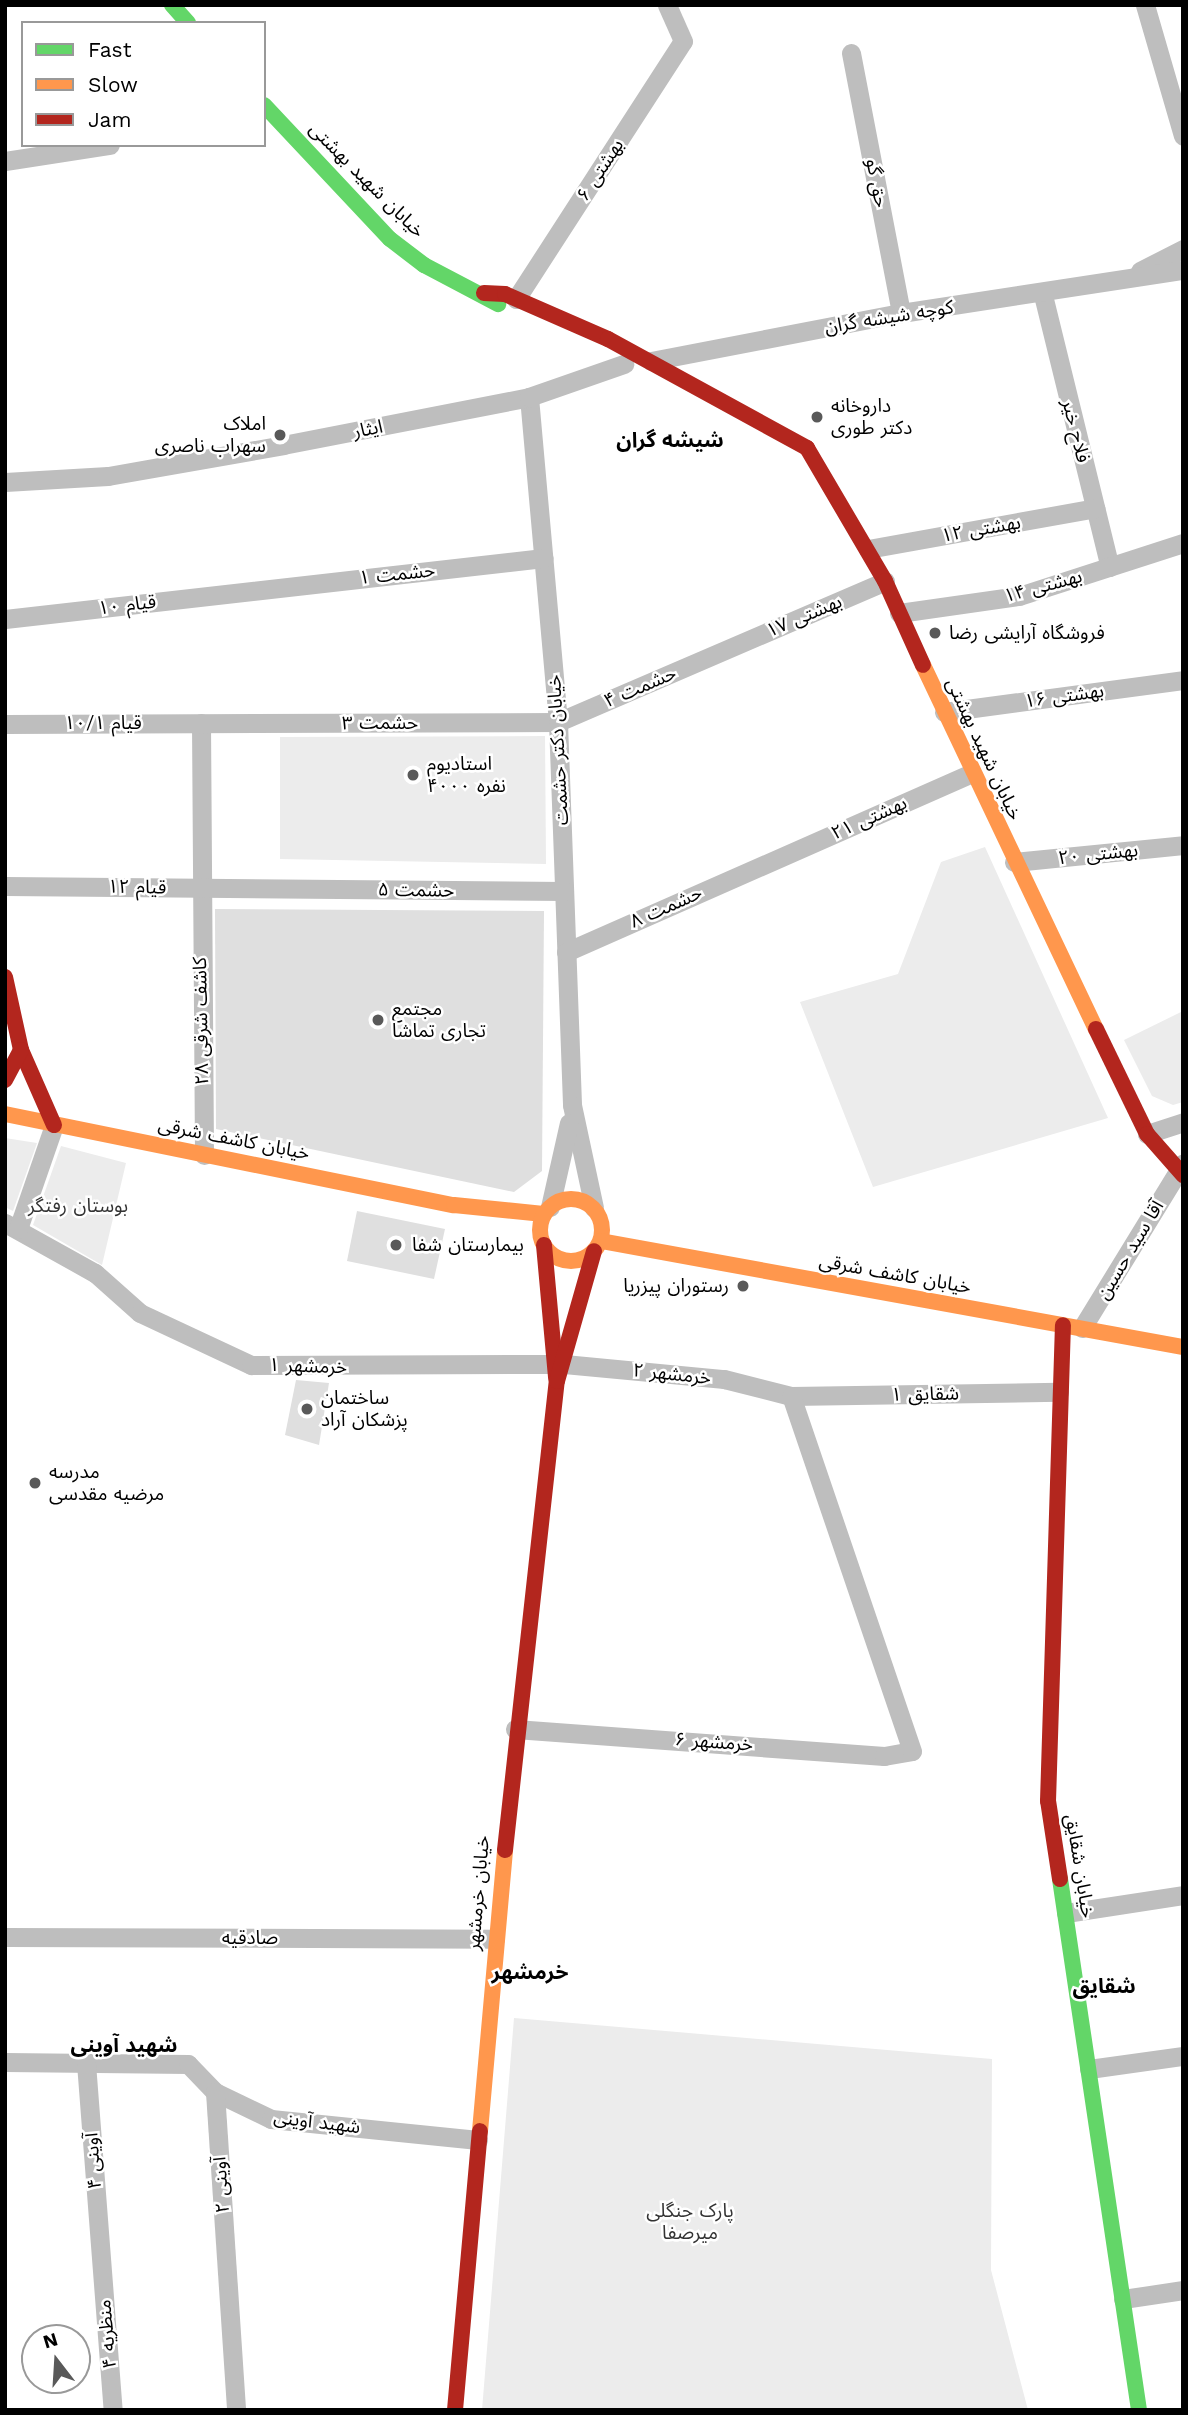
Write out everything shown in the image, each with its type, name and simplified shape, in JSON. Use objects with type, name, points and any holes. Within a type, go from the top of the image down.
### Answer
[{"type":"main road","points":[[172,5],[186,21]]},
{"type":"main road","name":"خیابان شهید بهشتی","points":[[267,113],[390,239],[424,265],[624,364],[696,390]]},
{"type":"main road","name":"خیابان شهید بهشتی","points":[[484,293],[516,299],[651,361],[696,390],[807,448],[886,581],[971,773],[1147,1134],[1181,1170]]},
{"type":"main road","points":[[5,976],[21,1050],[54,1125]]},
{"type":"main road","points":[[5,1080],[21,1050]]},
{"type":"main road","name":"خیابان کاشف شرقی","points":[[5,1114],[454,1205]]},
{"type":"main road","points":[[454,1205],[547,1211],[577,1199],[594,1208],[603,1229],[558,1369]]},
{"type":"main road","points":[[454,1205],[543,1243],[568,1261],[598,1246]]},
{"type":"main road","points":[[547,1211],[543,1243],[558,1369]]},
{"type":"main road","name":"خیابان کاشف شرقی","points":[[598,1246],[1183,1347]]},
{"type":"main road","name":"خیابان شقایق","points":[[1072,1326],[1059,1392],[1048,1801],[1139,2410]]},
{"type":"main road","name":"خیابان خرمشهر","points":[[455,2410],[515,1729],[558,1369]]},
{"type":"street","name":"بهشتی ۶","points":[[516,299],[683,41],[667,5]]},
{"type":"street","points":[[1145,5],[1178,91],[1183,136]]},
{"type":"street","name":"حق گو","points":[[851,53],[901,313]]},
{"type":"street","points":[[5,161],[100,147]]},
{"type":"street","points":[[1127,277],[1183,249]]},
{"type":"street","points":[[1127,277],[1183,270]]},
{"type":"street","name":"کوچه شیشه گران","points":[[651,361],[901,313],[1043,295],[1127,277]]},
{"type":"street","name":"فلاح خیر","points":[[1043,295],[1110,567]]},
{"type":"street","name":"ایثار","points":[[5,482],[108,476],[528,397],[624,364]]},
{"type":"street","name":"خیابان دکتر حشمت","points":[[528,397],[558,722],[572,1105]]},
{"type":"street","name":"بهشتی ۱۲","points":[[867,549],[1095,508]]},
{"type":"street","name":"بهشتی ۱۴","points":[[899,613],[1019,596],[1183,543]]},
{"type":"street","name":"حشمت ۱","points":[[249,591],[544,558]]},
{"type":"street","name":"بهشتی ۱۷","points":[[722,652],[886,581]]},
{"type":"street","name":"قیام ۱۰","points":[[5,619],[249,591]]},
{"type":"street","name":"حشمت ۴","points":[[558,722],[722,652]]},
{"type":"street","name":"بهشتی ۱۶","points":[[944,712],[1183,680]]},
{"type":"street","name":"حشمت ۳","points":[[201,723],[558,722]]},
{"type":"street","name":"قیام ۱۰/۱","points":[[5,724],[201,723]]},
{"type":"street","name":"کاشف شرقی ۲۸","points":[[201,723],[198,888],[204,1155]]},
{"type":"street","name":"بهشتی ۲۱","points":[[767,863],[971,773]]},
{"type":"street","name":"بهشتی ۲۰","points":[[1014,862],[1183,845]]},
{"type":"street","name":"حشمت ۸","points":[[566,952],[767,863]]},
{"type":"street","name":"قیام ۱۲","points":[[5,886],[268,888]]},
{"type":"street","name":"حشمت ۵","points":[[268,888],[564,891]]},
{"type":"street","points":[[572,1105],[594,1208]]},
{"type":"street","points":[[547,1211],[572,1105]]},
{"type":"street","points":[[1147,1134],[1183,1122]]},
{"type":"street","points":[[12,1226],[54,1125]]},
{"type":"street","name":"آقا سید حسین","points":[[1072,1326],[1181,1170]]},
{"type":"street","name":"خرمشهر ۱","points":[[12,1226],[95,1273],[140,1313],[251,1365],[558,1369]]},
{"type":"street","name":"خرمشهر ۲","points":[[558,1369],[724,1379],[791,1396]]},
{"type":"street","name":"شقایق ۱","points":[[791,1396],[1059,1392]]},
{"type":"street","name":"خرمشهر ۶","points":[[515,1729],[884,1756],[912,1751],[791,1396]]},
{"type":"street","points":[[1066,1913],[1183,1895]]},
{"type":"street","name":"صادقیه","points":[[5,1937],[495,1939]]},
{"type":"street","points":[[1089,2068],[1183,2056]]},
{"type":"street","name":"شهید آوینی","points":[[5,2062],[188,2064],[215,2092],[271,2119],[478,2140]]},
{"type":"street","name":"آوینی ۴","points":[[86,2063],[100,2259]]},
{"type":"street","name":"آوینی ۲","points":[[215,2092],[236,2410]]},
{"type":"street","name":"منظریه ۴","points":[[100,2259],[113,2410]]},
{"type":"street","points":[[1123,2299],[1183,2290]]},
{"type":"green space","name":"استادیوم ۴۰۰۰ نفره","points":[[545,736],[546,864],[280,859],[280,737]]},
{"type":"green space","points":[[985,847],[1108,1118],[873,1187],[800,1002],[898,974],[941,862]]},
{"type":"green space","points":[[1183,1011],[1183,1102],[1173,1105],[1152,1096],[1124,1040]]},
{"type":"green space","name":"بوستان رفتگر","points":[[5,1138],[37,1143],[13,1211],[5,1207]]},
{"type":"green space","name":"بوستان رفتگر","points":[[61,1146],[126,1163],[102,1265],[33,1225]]},
{"type":"green space","name":"پارک جنگلی میرصفا","points":[[514,2018],[992,2059],[991,2270],[1028,2410],[482,2410]]},
{"type":"building","name":"مجتمع تجاری تماشا","points":[[215,909],[544,911],[542,1171],[514,1192],[216,1129]]},
{"type":"building","name":"بیمارستان شفا","points":[[357,1211],[445,1229],[434,1279],[347,1261]]},
{"type":"building","name":"ساختمان پزشکان آراد","points":[[296,1380],[329,1383],[319,1445],[285,1435]]},
{"type":"traffic: fast","points":[[172,5],[186,21]]},
{"type":"traffic: fast","points":[[266,107],[390,239],[424,265],[498,304]]},
{"type":"traffic: fast","points":[[1060,1879],[1139,2410]]},
{"type":"traffic: slow","points":[[923,665],[1096,1029]]},
{"type":"traffic: slow","points":[[5,1114],[454,1205],[544,1214]]},
{"type":"traffic: slow","points":[[565,1199],[577,1199],[593,1208],[600,1218],[602,1230],[600,1242],[593,1252],[577,1261],[565,1261],[554,1256],[545,1247],[540,1236],[540,1224],[545,1213],[554,1204],[565,1199]]},
{"type":"traffic: slow","points":[[601,1241],[1183,1347]]},
{"type":"traffic: slow","points":[[480,2131],[505,1850]]},
{"type":"traffic: jam","points":[[484,293],[505,294],[608,339],[807,448],[885,581],[923,665]]},
{"type":"traffic: jam","points":[[5,977],[21,1050],[54,1125]]},
{"type":"traffic: jam","points":[[1096,1029],[1147,1134],[1183,1175]]},
{"type":"traffic: jam","points":[[5,1080],[21,1050]]},
{"type":"traffic: jam","points":[[544,1245],[556,1378]]},
{"type":"traffic: jam","points":[[505,1850],[557,1381],[594,1251]]},
{"type":"traffic: jam","points":[[1060,1879],[1048,1801],[1063,1325]]},
{"type":"traffic: jam","points":[[455,2410],[480,2131]]},
{"type":"place","name":"داروخانه دکتر طوری","points":[[817,417]]},
{"type":"place","name":"املاک سهراب ناصری","points":[[280,435]]},
{"type":"place","name":"فروشگاه آرایشی رضا","points":[[935,633]]},
{"type":"place","name":"استادیوم ۴۰۰۰ نفره","points":[[413,775]]},
{"type":"place","name":"مجتمع تجاری تماشا","points":[[378,1020]]},
{"type":"place","name":"بیمارستان شفا","points":[[396,1245]]},
{"type":"place","name":"رستوران پیزریا","points":[[743,1286]]},
{"type":"place","name":"ساختمان پزشکان آراد","points":[[307,1409]]},
{"type":"place","name":"مدرسه مرضیه مقدسی","points":[[35,1483]]},
{"type":"district","name":"شیشه گران","points":[[670,440]]},
{"type":"district","name":"خرمشهر","points":[[530,1972]]},
{"type":"district","name":"شقایق","points":[[1104,1986]]},
{"type":"district","name":"شهید آوینی","points":[[124,2045]]}]
